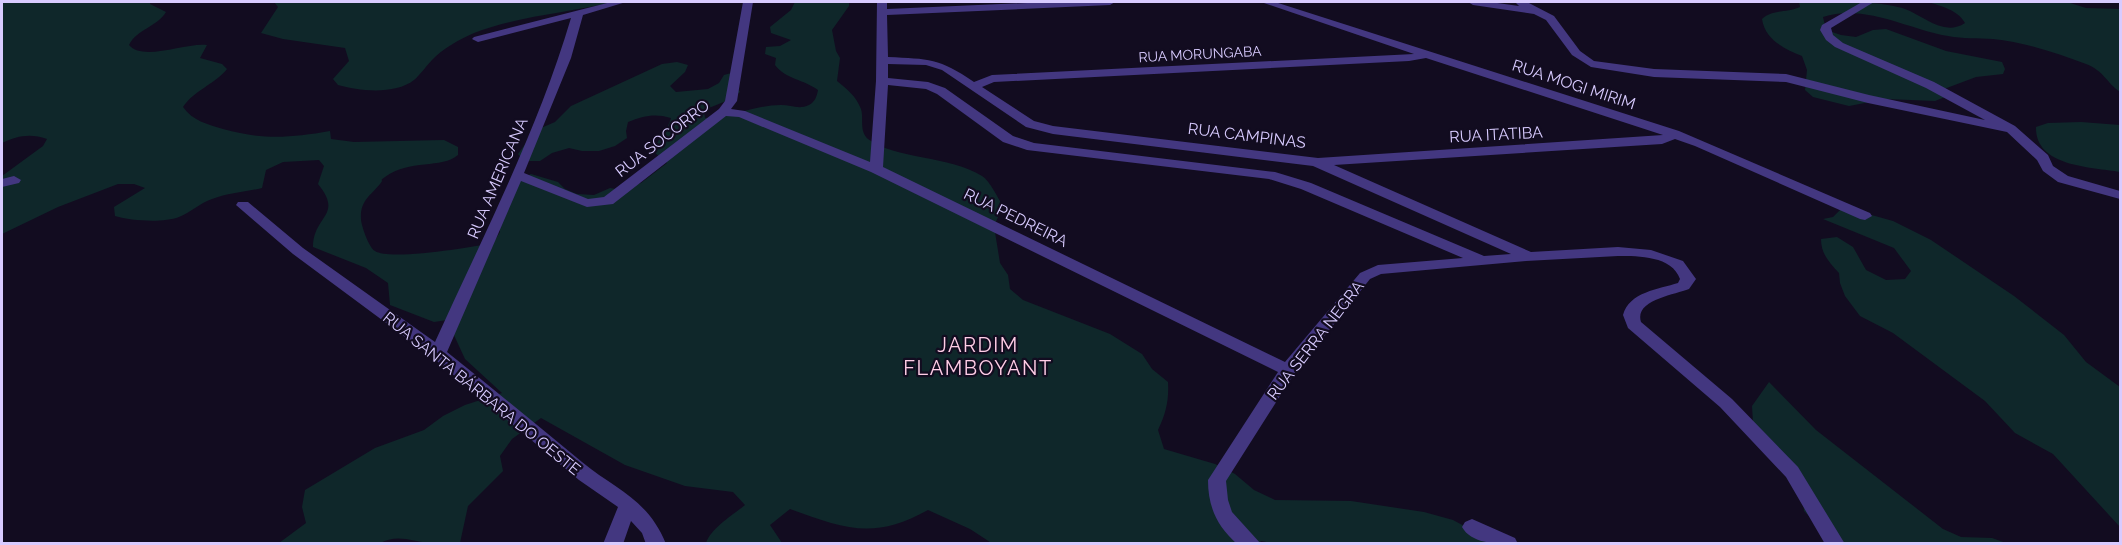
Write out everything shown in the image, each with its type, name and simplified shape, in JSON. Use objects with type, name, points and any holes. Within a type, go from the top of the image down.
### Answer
[{"type":"street","points":[[478,39],[621,2]]},
{"type":"street","name":"RUA SOCORRO","points":[[517,175],[587,203],[608,201],[723,112],[730,101],[748,2]]},
{"type":"street","points":[[876,170],[883,60],[883,7],[1110,2]]},
{"type":"street","name":"RUA MOGI MIRIM","points":[[1266,2],[1700,142],[1865,216]]},
{"type":"street","points":[[1473,2],[1545,14]]},
{"type":"street","points":[[1520,2],[1545,14],[1576,52],[1591,64],[1654,74],[1786,78],[1868,99],[2011,129]]},
{"type":"street","points":[[1869,2],[1826,27],[1831,39],[1930,85],[2011,129],[2043,158],[2048,168],[2063,179],[2121,195]]},
{"type":"street","name":"RUA AMERICANA","points":[[438,353],[517,175],[565,58],[578,13]]},
{"type":"street","name":"RUA MORUNGABA","points":[[974,86],[992,79],[1409,58],[1428,54]]},
{"type":"street","name":"RUA CAMPINAS","points":[[883,60],[927,62],[946,68],[1030,124],[1053,129],[1316,162],[1528,256],[1644,253],[1677,263],[1686,271],[1688,279],[1684,286],[1642,300],[1633,307],[1631,315],[1634,324],[1726,403],[1792,472],[1835,543]]},
{"type":"street","points":[[882,81],[928,86],[941,91],[1008,139],[1032,147],[1270,175],[1306,186],[1482,260]]},
{"type":"street","name":"RUA PEDREIRA","points":[[723,112],[741,114],[876,170],[1288,370]]},
{"type":"street","name":"RUA ITATIBA","points":[[1316,162],[1662,140],[1675,134]]},
{"type":"street","name":"RUA SANTA BÁRBARA DO OESTE","points":[[243,205],[298,251],[438,353],[585,475],[628,504],[650,529],[656,543]]},
{"type":"street","name":"RUA SERRA NEGRA","points":[[1251,543],[1239,534],[1224,516],[1216,498],[1217,480],[1288,370],[1365,276],[1378,270],[1528,256]]},
{"type":"street","points":[[613,543],[628,504]]},
{"type":"street","points":[[1472,527],[1508,543]]},
{"type":"green space","points":[[2,2],[150,2],[166,12],[158,21],[137,35],[129,45],[136,50],[155,52],[207,45],[200,58],[222,64],[227,69],[183,107],[196,119],[211,125],[251,135],[289,136],[330,131],[331,139],[354,142],[444,140],[458,147],[458,155],[443,162],[394,171],[382,179],[364,203],[361,222],[370,246],[383,254],[397,255],[493,243],[500,232],[500,222],[515,182],[531,174],[558,182],[565,189],[577,194],[594,195],[610,188],[621,190],[641,183],[667,163],[654,152],[671,118],[649,116],[628,122],[627,138],[615,146],[599,151],[569,148],[552,153],[540,161],[524,161],[518,154],[531,136],[541,128],[555,122],[571,106],[662,64],[677,62],[688,65],[685,72],[670,86],[676,92],[708,89],[719,83],[724,75],[738,71],[736,85],[740,92],[731,99],[704,110],[705,118],[771,106],[809,105],[815,99],[818,90],[785,74],[775,65],[776,58],[765,54],[766,47],[780,46],[791,40],[771,33],[770,27],[791,10],[795,2],[849,2],[849,6],[832,30],[836,51],[840,58],[837,81],[857,100],[862,113],[865,136],[879,146],[969,169],[985,178],[1003,206],[994,226],[1000,263],[1008,275],[1010,289],[1023,300],[1110,334],[1142,354],[1152,369],[1168,382],[1166,407],[1158,430],[1164,449],[1215,464],[1235,474],[1254,490],[1275,500],[1351,501],[1424,512],[1453,520],[1496,543],[1277,544],[1261,541],[1259,544],[993,544],[970,529],[928,510],[891,525],[859,528],[827,522],[790,509],[770,525],[782,543],[706,543],[717,527],[745,505],[733,492],[685,486],[625,465],[541,418],[512,439],[500,456],[503,471],[468,506],[460,543],[392,539],[379,544],[279,543],[306,523],[302,507],[305,490],[375,448],[424,430],[443,416],[465,405],[502,393],[465,359],[447,320],[434,322],[390,305],[388,283],[366,268],[313,247],[317,228],[328,210],[325,195],[318,184],[324,166],[319,160],[283,162],[266,170],[262,188],[212,199],[172,219],[147,221],[115,216],[114,207],[145,188],[134,184],[118,184],[58,207],[2,234],[2,176],[43,146],[47,139],[24,136],[2,143]]},
{"type":"green space","points":[[274,2],[613,2],[525,19],[474,33],[441,52],[406,85],[377,90],[338,85],[333,79],[349,61],[345,48],[283,39],[261,33],[278,7]]},
{"type":"green space","points":[[1799,2],[1853,2],[1895,6],[1934,24],[1949,28],[1965,23],[1954,12],[1928,2],[2067,2],[2086,8],[2120,9],[2120,92],[2092,67],[2040,48],[2005,40],[1948,36],[1870,15],[1854,13],[1823,17],[1826,30],[1856,37],[1873,30],[1886,29],[1946,51],[2002,62],[2005,69],[2003,74],[1976,77],[1944,89],[1945,97],[1935,101],[1886,99],[1849,106],[1813,97],[1805,90],[1807,70],[1802,56],[1771,38],[1762,19],[1771,14],[1800,7]]},
{"type":"green space","points":[[2081,122],[2120,125],[2120,172],[2067,163],[2045,150],[2038,140],[2036,127],[2048,123]]},
{"type":"green space","points":[[1843,207],[1893,221],[1931,240],[2014,296],[2064,335],[2086,362],[2120,387],[2120,527],[2053,454],[2015,433],[1985,401],[1893,333],[1860,316],[1845,296],[1839,273],[1824,253],[1821,239],[1837,237],[1853,247],[1866,270],[1886,280],[1905,279],[1911,271],[1894,248],[1823,219],[1833,217]]},
{"type":"green space","points":[[1769,382],[1816,430],[1943,529],[1961,537],[1992,538],[2006,543],[1835,543],[1804,511],[1802,488],[1753,422],[1752,406]]},
{"type":"district","name":"JARDIM FLAMBOYANT","points":[[978,356]]}]
